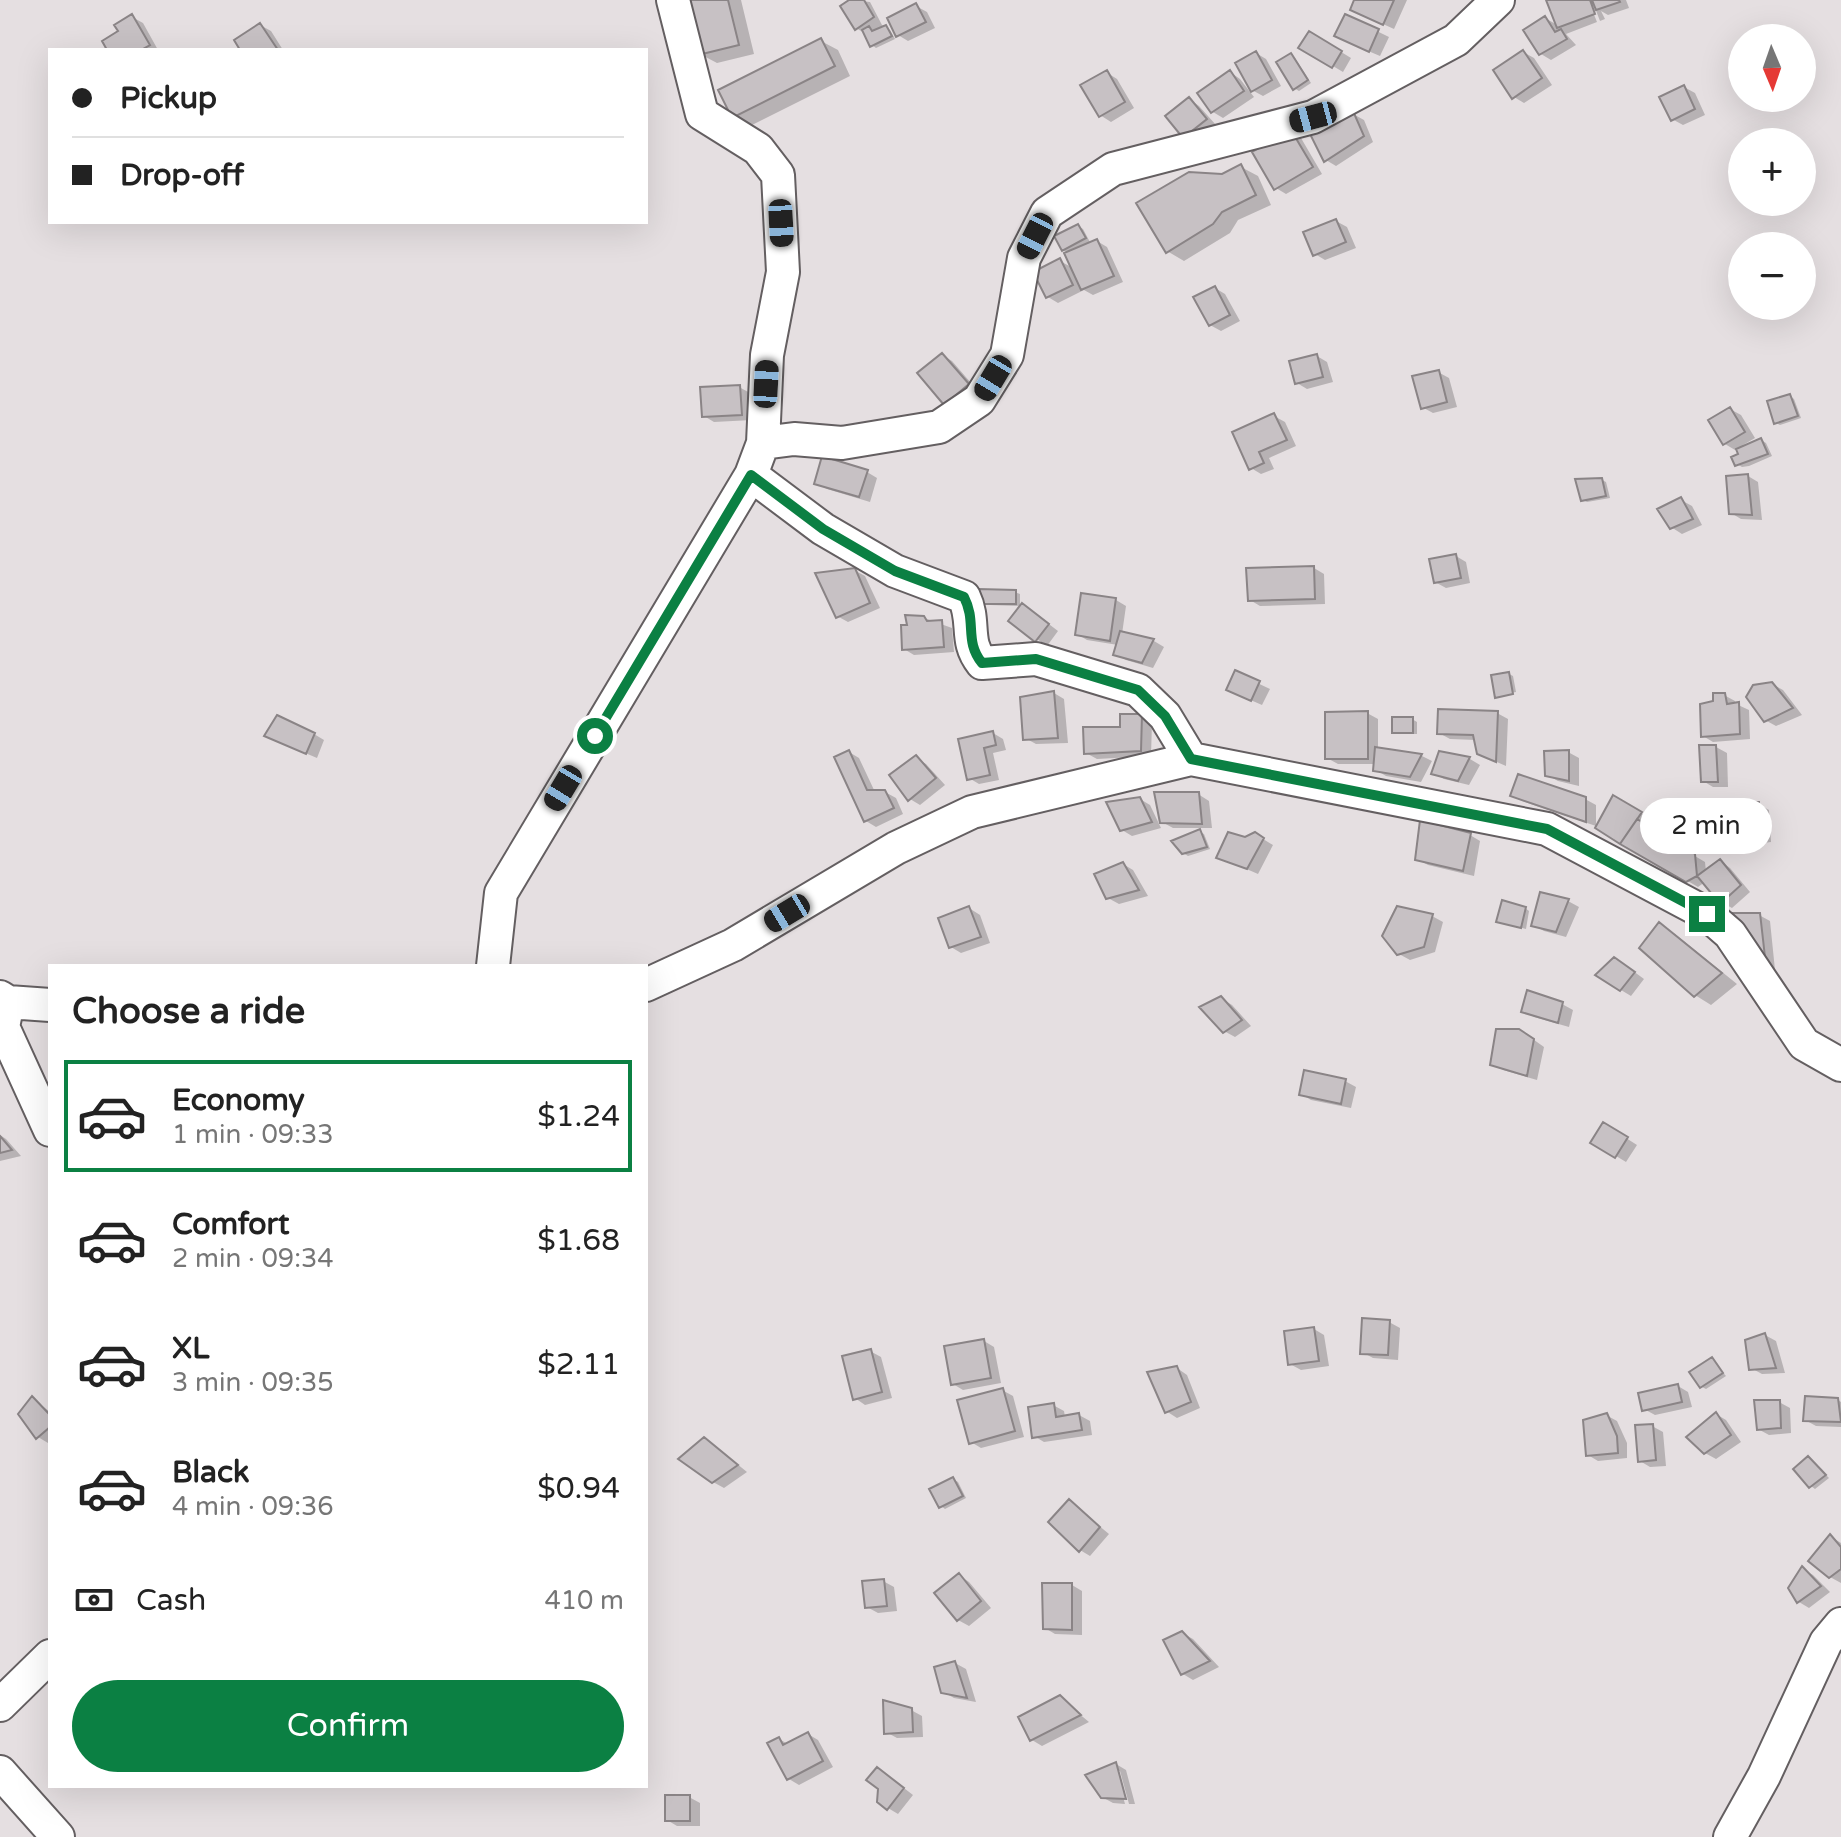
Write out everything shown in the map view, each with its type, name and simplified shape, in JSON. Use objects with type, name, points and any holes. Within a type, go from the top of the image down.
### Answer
[{"type":"street","points":[[493,964],[501,893],[751,475],[763,443],[767,355],[783,272],[778,175],[758,149],[702,114],[673,0]]},
{"type":"street","points":[[763,443],[794,439],[842,443],[939,427],[979,400],[1007,355],[1024,258],[1047,213],[1113,169],[1313,117],[1456,40],[1498,0]]},
{"type":"street","points":[[751,475],[823,529],[895,571],[964,597],[971,610],[972,650],[982,663],[1036,659],[1138,690],[1165,716],[1191,759]]},
{"type":"street","points":[[648,984],[733,945],[896,848],[972,812],[1191,759],[1547,829],[1707,914],[1730,934],[1804,1044],[1841,1065]]},
{"type":"street","points":[[48,1005],[4,999],[3,1027],[48,1126]]},
{"type":"street","points":[[1730,1837],[1764,1776],[1826,1642],[1841,1624]]},
{"type":"street","points":[[0,1705],[48,1658]]},
{"type":"street","points":[[0,1772],[58,1837]]},
{"type":"building","points":[[685,0],[728,0],[739,45],[698,55]]},
{"type":"building","points":[[849,0],[864,0],[874,17],[855,30],[840,6]]},
{"type":"building","points":[[1354,0],[1394,0],[1383,25],[1350,10]]},
{"type":"building","points":[[1546,0],[1590,0],[1595,14],[1557,28]]},
{"type":"building","points":[[1592,0],[1619,0],[1620,2],[1596,10]]},
{"type":"building","points":[[916,3],[926,22],[896,37],[887,18]]},
{"type":"building","points":[[132,14],[150,45],[145,48],[106,48],[102,41],[118,31],[114,25]]},
{"type":"building","points":[[1345,14],[1379,29],[1369,52],[1334,36]]},
{"type":"building","points":[[1545,16],[1555,32],[1561,29],[1567,39],[1539,55],[1523,30]]},
{"type":"building","points":[[260,23],[277,48],[239,48],[234,40]]},
{"type":"building","points":[[886,25],[892,36],[870,47],[862,30],[869,26],[872,31]]},
{"type":"building","points":[[1309,31],[1342,51],[1332,68],[1298,48]]},
{"type":"building","points":[[821,38],[835,66],[732,118],[718,90]]},
{"type":"building","points":[[1523,50],[1542,78],[1512,99],[1493,70]]},
{"type":"building","points":[[1256,51],[1272,80],[1251,92],[1235,63]]},
{"type":"building","points":[[1291,53],[1308,80],[1293,90],[1276,62]]},
{"type":"building","points":[[1107,70],[1125,102],[1099,117],[1080,85]]},
{"type":"building","points":[[1230,70],[1244,91],[1211,113],[1197,93]]},
{"type":"building","points":[[1684,85],[1695,109],[1671,121],[1659,97]]},
{"type":"building","points":[[1189,97],[1207,119],[1183,138],[1165,116]]},
{"type":"building","points":[[1353,111],[1364,136],[1324,162],[1310,134]]},
{"type":"building","points":[[1291,130],[1313,167],[1274,190],[1252,152]]},
{"type":"building","points":[[1241,164],[1256,195],[1222,212],[1213,224],[1166,253],[1136,203],[1189,172],[1222,174]]},
{"type":"building","points":[[1336,219],[1346,242],[1313,256],[1303,232]]},
{"type":"building","points":[[1078,224],[1086,238],[1062,251],[1054,236]]},
{"type":"building","points":[[1097,239],[1114,276],[1081,290],[1064,253]]},
{"type":"building","points":[[1060,258],[1073,285],[1046,298],[1033,272]]},
{"type":"building","points":[[1215,286],[1230,315],[1209,326],[1193,297]]},
{"type":"building","points":[[942,353],[969,384],[944,405],[917,373]]},
{"type":"building","points":[[1317,354],[1323,377],[1295,384],[1289,361]]},
{"type":"building","points":[[1439,370],[1447,402],[1421,409],[1412,376]]},
{"type":"building","points":[[740,385],[742,415],[702,417],[700,387]]},
{"type":"building","points":[[1790,394],[1798,416],[1774,424],[1767,401]]},
{"type":"building","points":[[1730,407],[1745,432],[1723,445],[1708,420]]},
{"type":"building","points":[[1274,413],[1287,440],[1259,452],[1264,463],[1249,470],[1232,432]]},
{"type":"building","points":[[1761,438],[1768,454],[1735,466],[1731,457],[1738,454],[1736,449]]},
{"type":"building","points":[[822,456],[868,470],[859,497],[814,484]]},
{"type":"building","points":[[1748,474],[1752,515],[1729,514],[1726,476]]},
{"type":"building","points":[[1602,478],[1606,496],[1581,501],[1575,479]]},
{"type":"building","points":[[1681,497],[1693,519],[1670,529],[1657,509]]},
{"type":"building","points":[[1456,554],[1461,578],[1434,583],[1429,559]]},
{"type":"building","points":[[1314,566],[1315,599],[1248,601],[1246,568]]},
{"type":"building","points":[[855,568],[870,603],[836,618],[815,573]]},
{"type":"building","points":[[978,589],[1016,590],[1016,604],[983,604]]},
{"type":"building","points":[[1081,593],[1116,598],[1110,641],[1075,635]]},
{"type":"building","points":[[1022,603],[1049,624],[1035,642],[1008,621]]},
{"type":"building","points":[[905,615],[924,616],[927,621],[942,620],[944,647],[902,650],[901,625],[907,625]]},
{"type":"building","points":[[1120,631],[1154,639],[1142,663],[1113,655]]},
{"type":"building","points":[[1235,670],[1260,681],[1251,701],[1226,690]]},
{"type":"building","points":[[1509,672],[1513,694],[1495,698],[1491,675]]},
{"type":"building","points":[[1772,682],[1793,708],[1764,722],[1746,697],[1753,685]]},
{"type":"building","points":[[1054,691],[1058,738],[1023,740],[1020,697]]},
{"type":"building","points":[[1713,693],[1725,693],[1727,704],[1739,702],[1740,734],[1701,737],[1700,704],[1713,701]]},
{"type":"building","points":[[1438,709],[1498,711],[1496,762],[1477,754],[1473,735],[1437,734]]},
{"type":"building","points":[[1368,711],[1368,759],[1325,759],[1325,712]]},
{"type":"building","points":[[1120,714],[1142,714],[1141,751],[1084,754],[1083,727],[1120,727]]},
{"type":"building","points":[[277,715],[315,733],[306,754],[264,736]]},
{"type":"building","points":[[1392,717],[1413,717],[1413,733],[1392,733]]},
{"type":"building","points":[[993,731],[996,745],[984,748],[990,775],[967,780],[958,739]]},
{"type":"building","points":[[1699,745],[1716,745],[1718,782],[1701,782]]},
{"type":"building","points":[[1375,747],[1422,754],[1410,777],[1373,771]]},
{"type":"building","points":[[849,750],[867,790],[885,790],[894,808],[864,822],[834,757]]},
{"type":"building","points":[[1569,750],[1569,781],[1545,776],[1544,751]]},
{"type":"building","points":[[1439,751],[1470,757],[1458,781],[1431,774]]},
{"type":"building","points":[[916,755],[936,778],[908,801],[889,775]]},
{"type":"building","points":[[1518,774],[1586,797],[1586,822],[1510,796]]},
{"type":"building","points":[[1154,792],[1199,792],[1202,824],[1160,823]]},
{"type":"building","points":[[1613,795],[1642,812],[1620,844],[1595,828]]},
{"type":"building","points":[[1140,797],[1152,822],[1120,831],[1106,802]]},
{"type":"building","points":[[1759,802],[1761,837],[1744,840],[1741,825],[1726,824],[1726,803]]},
{"type":"building","points":[[1637,819],[1695,854],[1697,876],[1686,882],[1620,844]]},
{"type":"building","points":[[1420,820],[1471,833],[1463,871],[1415,860]]},
{"type":"building","points":[[1200,829],[1207,847],[1182,854],[1171,841]]},
{"type":"building","points":[[1228,832],[1245,837],[1255,832],[1264,838],[1247,869],[1216,858]]},
{"type":"building","points":[[1720,859],[1741,885],[1720,904],[1697,876]]},
{"type":"building","points":[[1123,862],[1139,890],[1106,899],[1094,874]]},
{"type":"building","points":[[1540,892],[1569,899],[1556,932],[1531,926]]},
{"type":"building","points":[[1502,900],[1526,907],[1521,928],[1496,922]]},
{"type":"building","points":[[969,906],[981,937],[949,948],[938,918]]},
{"type":"building","points":[[1397,906],[1433,914],[1424,947],[1397,955],[1382,936]]},
{"type":"building","points":[[1727,913],[1760,913],[1766,966]]},
{"type":"building","points":[[1659,922],[1722,973],[1694,997],[1639,948]]},
{"type":"building","points":[[1614,957],[1635,972],[1620,991],[1595,975]]},
{"type":"building","points":[[1527,990],[1563,1002],[1558,1023],[1521,1012]]},
{"type":"building","points":[[1221,996],[1242,1020],[1223,1033],[1199,1007]]},
{"type":"building","points":[[1496,1029],[1519,1029],[1534,1039],[1527,1076],[1490,1065]]},
{"type":"building","points":[[1304,1070],[1346,1079],[1341,1104],[1299,1095]]},
{"type":"building","points":[[1603,1122],[1628,1137],[1615,1158],[1590,1143]]},
{"type":"building","points":[[0,1136],[12,1150],[0,1153]]},
{"type":"building","points":[[1362,1318],[1390,1320],[1388,1355],[1360,1354]]},
{"type":"building","points":[[1314,1327],[1319,1361],[1288,1365],[1284,1331]]},
{"type":"building","points":[[1765,1333],[1776,1368],[1749,1370],[1745,1340]]},
{"type":"building","points":[[984,1339],[991,1378],[951,1385],[944,1346]]},
{"type":"building","points":[[871,1349],[882,1392],[853,1400],[842,1356]]},
{"type":"building","points":[[1712,1357],[1723,1373],[1700,1388],[1689,1372]]},
{"type":"building","points":[[1177,1366],[1191,1402],[1165,1413],[1147,1372]]},
{"type":"building","points":[[1678,1384],[1682,1402],[1642,1411],[1638,1393]]},
{"type":"building","points":[[1003,1388],[1015,1431],[969,1444],[957,1400]]},
{"type":"building","points":[[32,1396],[48,1413],[48,1429],[36,1439],[18,1414]]},
{"type":"building","points":[[1805,1396],[1838,1398],[1841,1422],[1803,1421]]},
{"type":"building","points":[[1754,1400],[1780,1400],[1781,1428],[1757,1430]]},
{"type":"building","points":[[1054,1403],[1056,1417],[1079,1413],[1082,1430],[1032,1438],[1028,1407]]},
{"type":"building","points":[[1716,1412],[1731,1435],[1704,1454],[1686,1437]]},
{"type":"building","points":[[1607,1413],[1617,1436],[1618,1453],[1586,1456],[1583,1420]]},
{"type":"building","points":[[1653,1424],[1656,1460],[1638,1462],[1635,1425]]},
{"type":"building","points":[[704,1437],[738,1465],[712,1483],[678,1459]]},
{"type":"building","points":[[1808,1456],[1826,1475],[1809,1488],[1793,1469]]},
{"type":"building","points":[[953,1477],[963,1496],[939,1508],[929,1489]]},
{"type":"building","points":[[1069,1499],[1100,1527],[1079,1552],[1048,1522]]},
{"type":"building","points":[[1830,1534],[1841,1547],[1841,1569],[1829,1578],[1808,1561]]},
{"type":"building","points":[[1802,1566],[1821,1586],[1797,1603],[1788,1588]]},
{"type":"building","points":[[959,1573],[981,1601],[957,1621],[934,1593]]},
{"type":"building","points":[[884,1579],[887,1606],[865,1608],[862,1581]]},
{"type":"building","points":[[1042,1583],[1072,1583],[1072,1630],[1043,1629]]},
{"type":"building","points":[[1182,1631],[1210,1661],[1181,1675],[1163,1640]]},
{"type":"building","points":[[955,1661],[967,1698],[941,1693],[934,1667]]},
{"type":"building","points":[[1060,1695],[1081,1715],[1030,1741],[1018,1717]]},
{"type":"building","points":[[883,1700],[912,1708],[913,1732],[884,1734]]},
{"type":"building","points":[[808,1732],[823,1761],[787,1780],[767,1743],[779,1737],[783,1745]]},
{"type":"building","points":[[1116,1762],[1126,1799],[1101,1798],[1085,1775]]},
{"type":"building","points":[[877,1767],[904,1788],[887,1810],[877,1802],[878,1789],[866,1780]]},
{"type":"building","points":[[665,1795],[690,1795],[690,1821],[665,1821]]},
{"type":"route","points":[[595,736],[751,475],[823,529],[895,571],[964,597],[971,610],[972,650],[982,663],[1036,659],[1138,690],[1165,716],[1191,759],[1547,829],[1707,914]]}]
